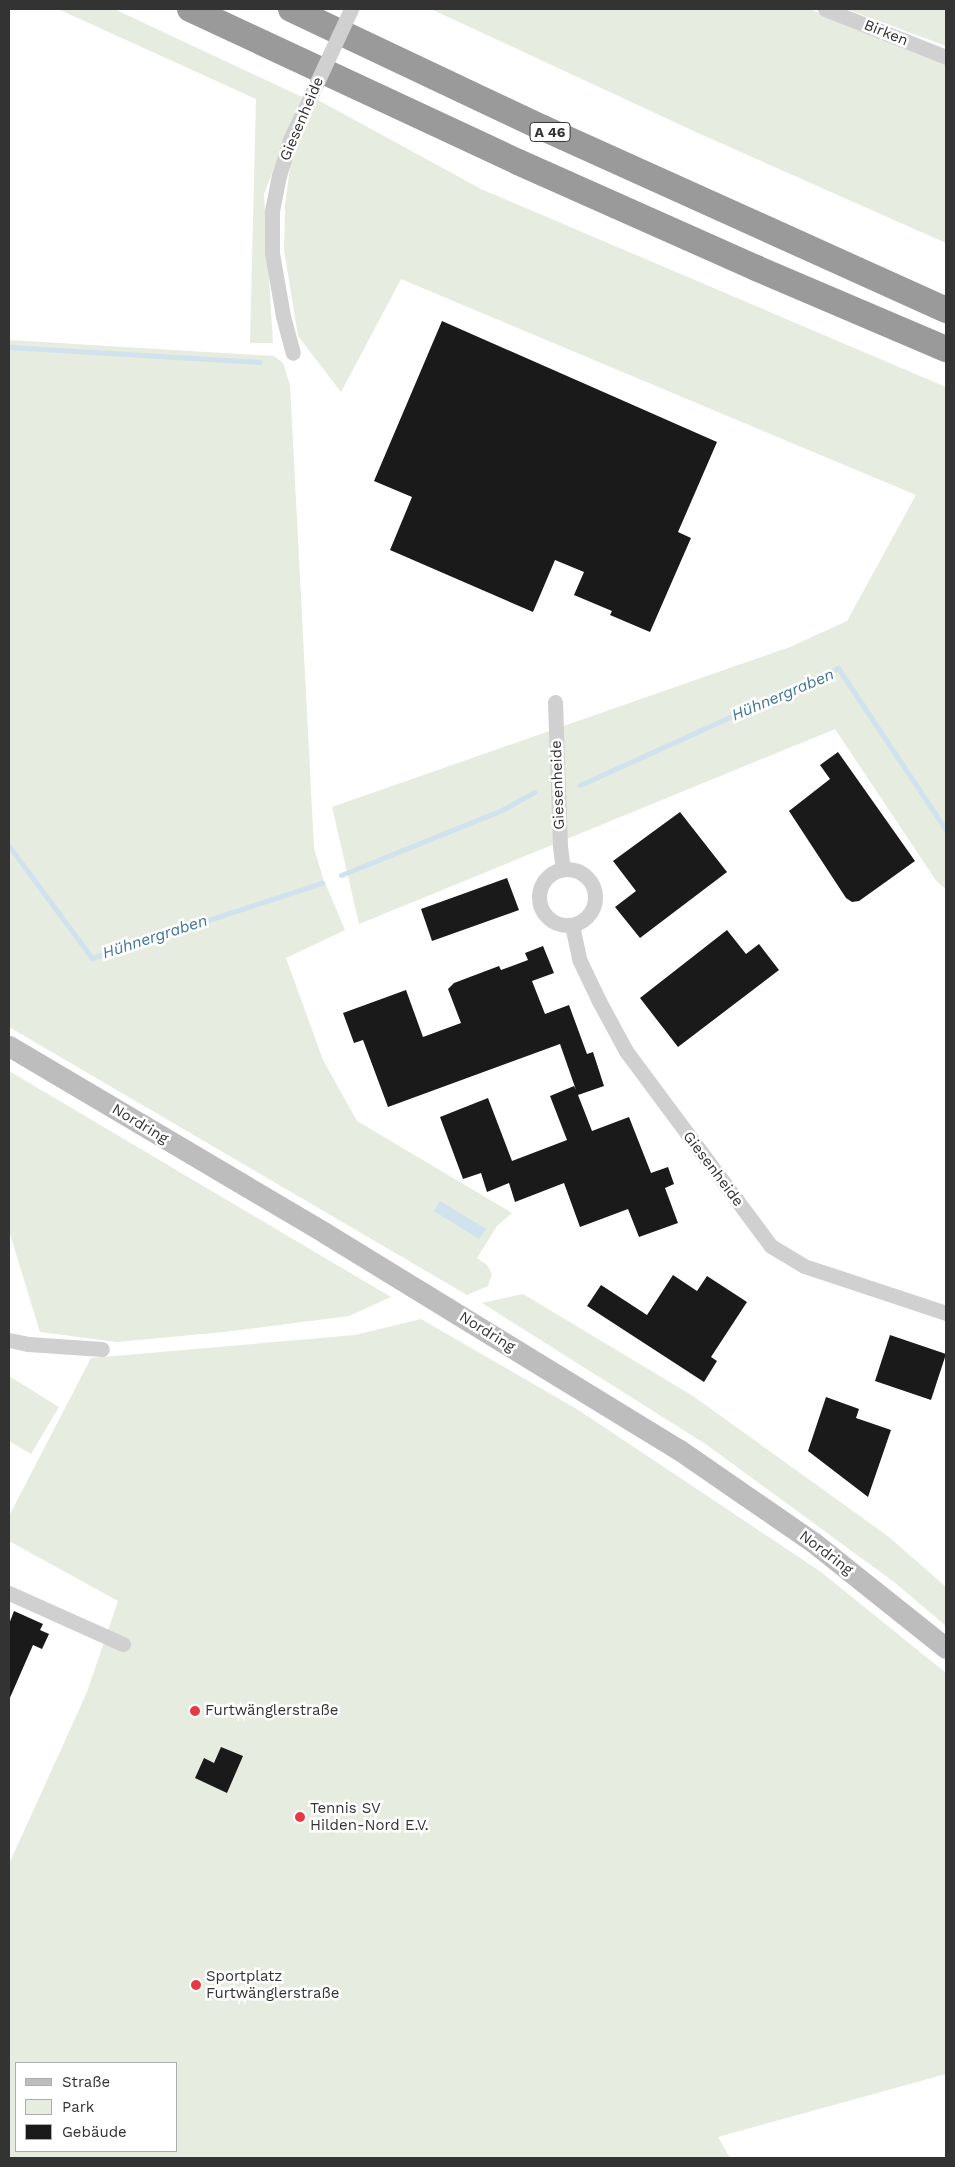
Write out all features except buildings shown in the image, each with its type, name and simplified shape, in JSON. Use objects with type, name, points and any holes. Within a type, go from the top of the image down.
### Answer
[{"type":"highway","name":"A 46","points":[[190,9],[527,166],[756,268],[946,349]]},
{"type":"highway","name":"A 46","points":[[291,9],[543,128],[946,310]]},
{"type":"main road","name":"Nordring","points":[[9,1046],[422,1291],[686,1455],[813,1542],[946,1648]]},
{"type":"street","name":"Giesenheide","points":[[293,353],[283,316],[272,253],[272,212],[279,174],[290,140],[351,9]]},
{"type":"street","name":"Birken","points":[[825,9],[946,57]]},
{"type":"street","name":"Giesenheide","points":[[555,702],[560,846],[563,869]]},
{"type":"street","points":[[563,869],[582,873],[594,888],[594,907],[581,922],[572,925],[554,923],[541,910],[538,901],[541,884],[554,871],[563,869]]},
{"type":"street","name":"Giesenheide","points":[[572,925],[582,965],[626,1051],[771,1246],[804,1266],[946,1313]]},
{"type":"street","points":[[9,1340],[28,1344],[102,1349]]},
{"type":"street","points":[[9,1593],[123,1644]]},
{"type":"green space","points":[[58,9],[114,9],[302,97],[264,194],[273,343],[250,343],[256,99]]},
{"type":"green space","points":[[431,9],[809,9],[946,62],[946,243],[698,133]]},
{"type":"green space","points":[[946,9],[946,46],[849,10]]},
{"type":"green space","points":[[318,100],[481,189],[946,387],[946,889],[937,882],[835,729],[359,924],[332,807],[790,647],[847,621],[916,495],[401,279],[341,392],[298,336],[284,250],[285,206],[291,160]]},
{"type":"green space","points":[[9,340],[274,356],[283,363],[290,385],[314,848],[323,878],[345,930],[286,958],[323,1060],[357,1121],[512,1213],[497,1226],[477,1258],[487,1265],[492,1274],[488,1286],[467,1295],[9,1027]]},
{"type":"green space","points":[[9,1071],[391,1297],[349,1316],[224,1332],[117,1342],[40,1332],[9,1231]]},
{"type":"green space","points":[[523,1294],[693,1396],[889,1537],[946,1587],[946,1626],[894,1582],[707,1445],[482,1303]]},
{"type":"green space","points":[[421,1319],[580,1411],[821,1572],[946,1673],[946,2074],[718,2137],[730,2158],[9,2158],[9,1864],[87,1692],[118,1601],[9,1541],[9,1516],[91,1358],[355,1335]]},
{"type":"green space","points":[[9,1376],[59,1407],[31,1454],[9,1441]]},
{"type":"water","points":[[440,1201],[486,1229],[479,1239],[434,1211]]},
{"type":"waterway","points":[[9,347],[260,362]]},
{"type":"waterway","name":"Hühnergraben","points":[[580,785],[838,668],[946,830]]},
{"type":"waterway","name":"Hühnergraben","points":[[341,875],[502,810],[534,792]]},
{"type":"waterway","name":"Hühnergraben","points":[[9,846],[92,958],[322,883]]},
{"type":"place","name":"Furtwänglerstraße","points":[[195,1711]]},
{"type":"place","name":"Tennis SV Hilden-Nord E.V.","points":[[300,1817]]},
{"type":"place","name":"Sportplatz Furtwänglerstraße","points":[[196,1985]]}]
